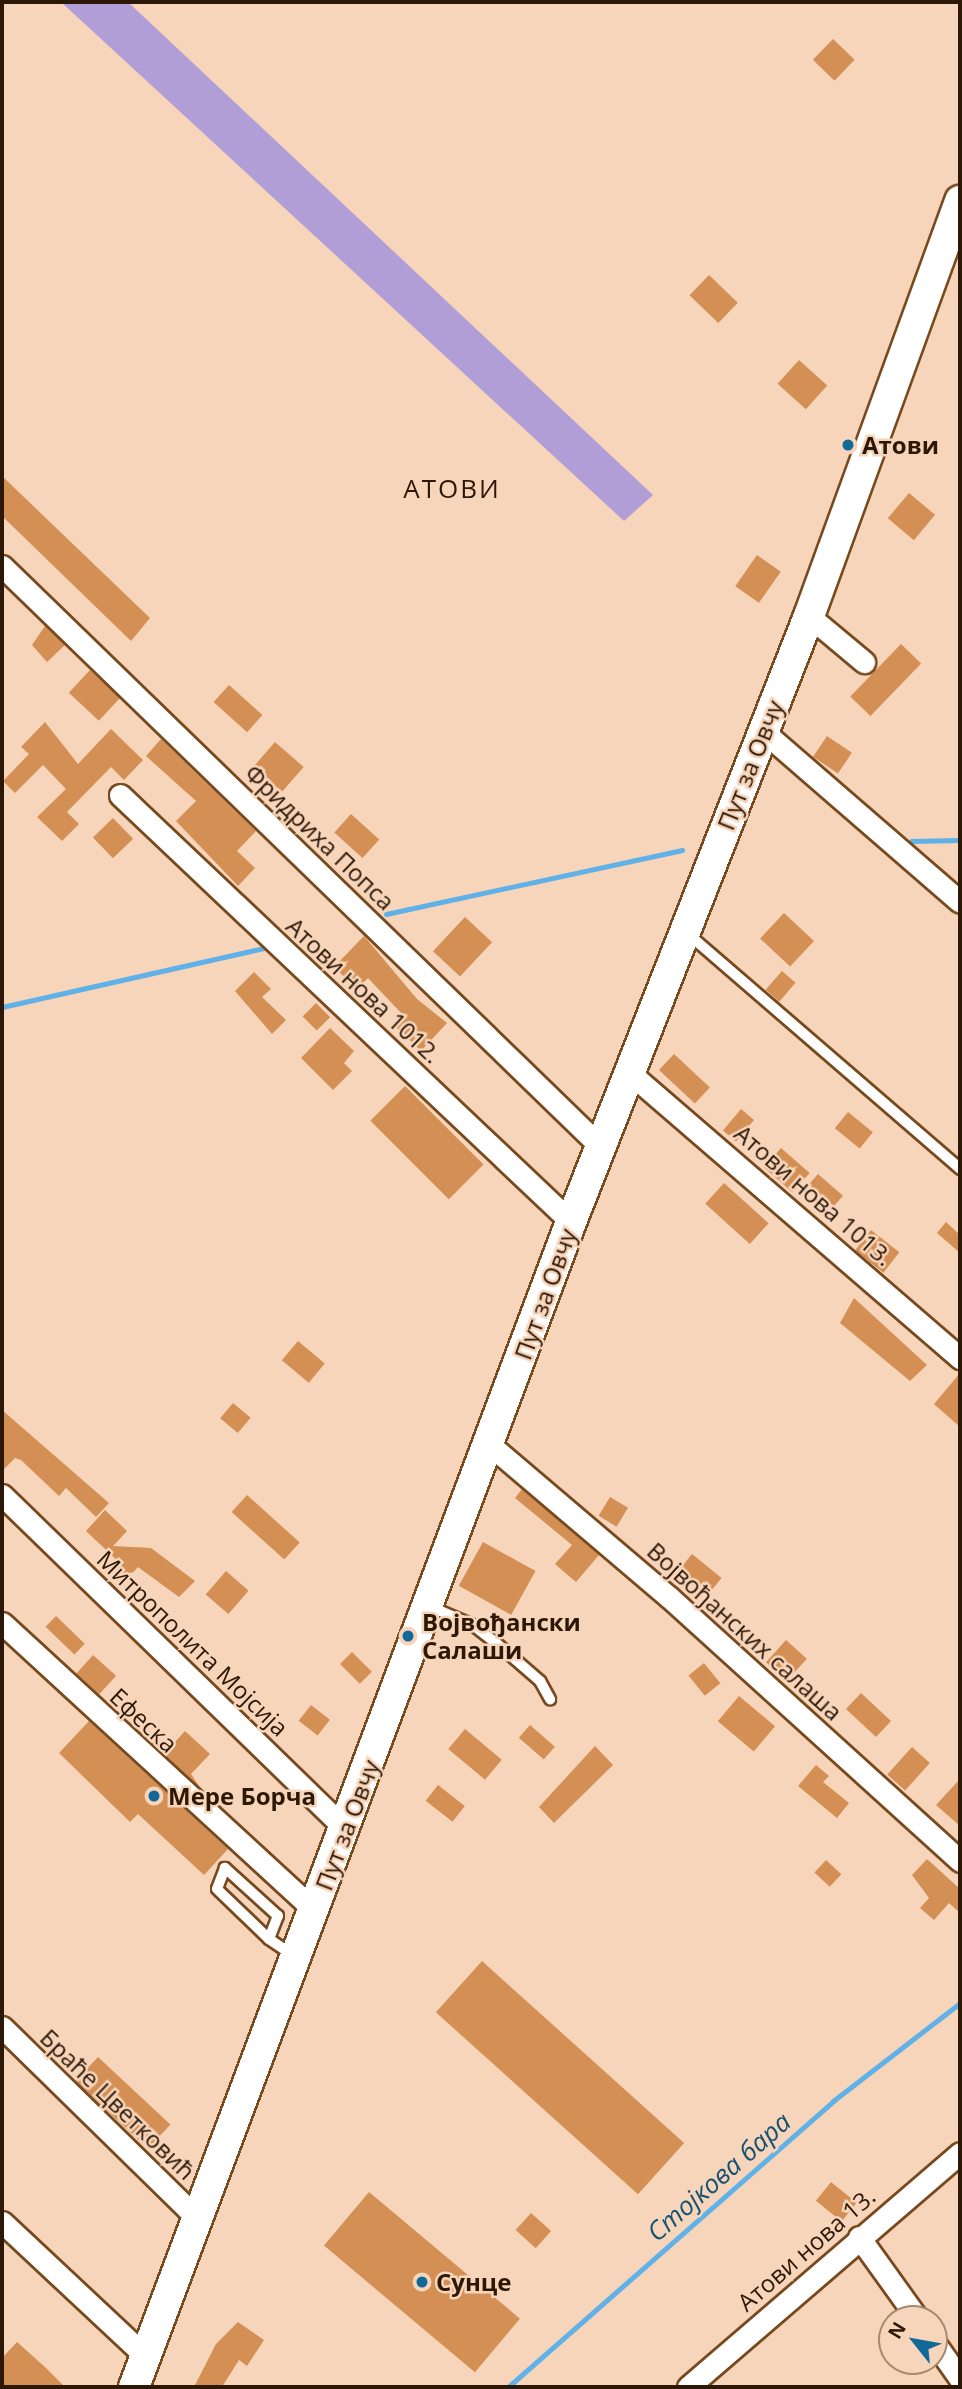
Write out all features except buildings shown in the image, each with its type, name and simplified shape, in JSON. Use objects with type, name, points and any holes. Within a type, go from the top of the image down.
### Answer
[{"type":"street","name":"Пут за Овчу","points":[[134,2387],[346,1830],[571,1222],[809,617],[960,201]]},
{"type":"street","name":"Фридриха Попса","points":[[2,566],[601,1147]]},
{"type":"street","points":[[809,617],[864,662]]},
{"type":"street","points":[[764,732],[960,902]]},
{"type":"street","name":"Атови нова 1012.","points":[[120,795],[571,1222]]},
{"type":"street","name":"Атови нова 1013.","points":[[631,1074],[960,1358]]},
{"type":"street","name":"Војвођанских салаша","points":[[489,1444],[670,1597],[960,1861]]},
{"type":"street","name":"Митрополита Мојсија","points":[[2,1495],[346,1830]]},
{"type":"street","name":"Ефеска","points":[[2,1623],[314,1910]]},
{"type":"street","name":"Браће Цветковић","points":[[2,2027],[198,2219]]},
{"type":"street","name":"Атови нова 13.","points":[[688,2387],[859,2236],[960,2152]]},
{"type":"street","points":[[2,2222],[145,2357]]},
{"type":"street","points":[[859,2236],[908,2305]]},
{"type":"street","points":[[948,2362],[960,2379]]},
{"type":"lane","points":[[685,931],[960,1169]]},
{"type":"lane","points":[[429,1606],[495,1642],[540,1681],[550,1699]]},
{"type":"lane","points":[[269,1939],[278,1916],[225,1868],[216,1889],[269,1939],[296,1958]]},
{"type":"shaded area","points":[[61,2],[128,2],[653,495],[624,521]]},
{"type":"waterway","points":[[911,841],[960,840]]},
{"type":"waterway","points":[[386,914],[682,850]]},
{"type":"waterway","points":[[2,1007],[263,948]]},
{"type":"waterway","name":"Стојкова бара","points":[[508,2387],[833,2101],[960,2003]]},
{"type":"place","name":"Атови","points":[[848,445]]},
{"type":"place","name":"Војвођански Салаши","points":[[408,1636]]},
{"type":"place","name":"Мере Борча","points":[[154,1796]]},
{"type":"place","name":"Сунце","points":[[422,2282]]},
{"type":"district","name":"АТОВИ","points":[[452,489]]}]
